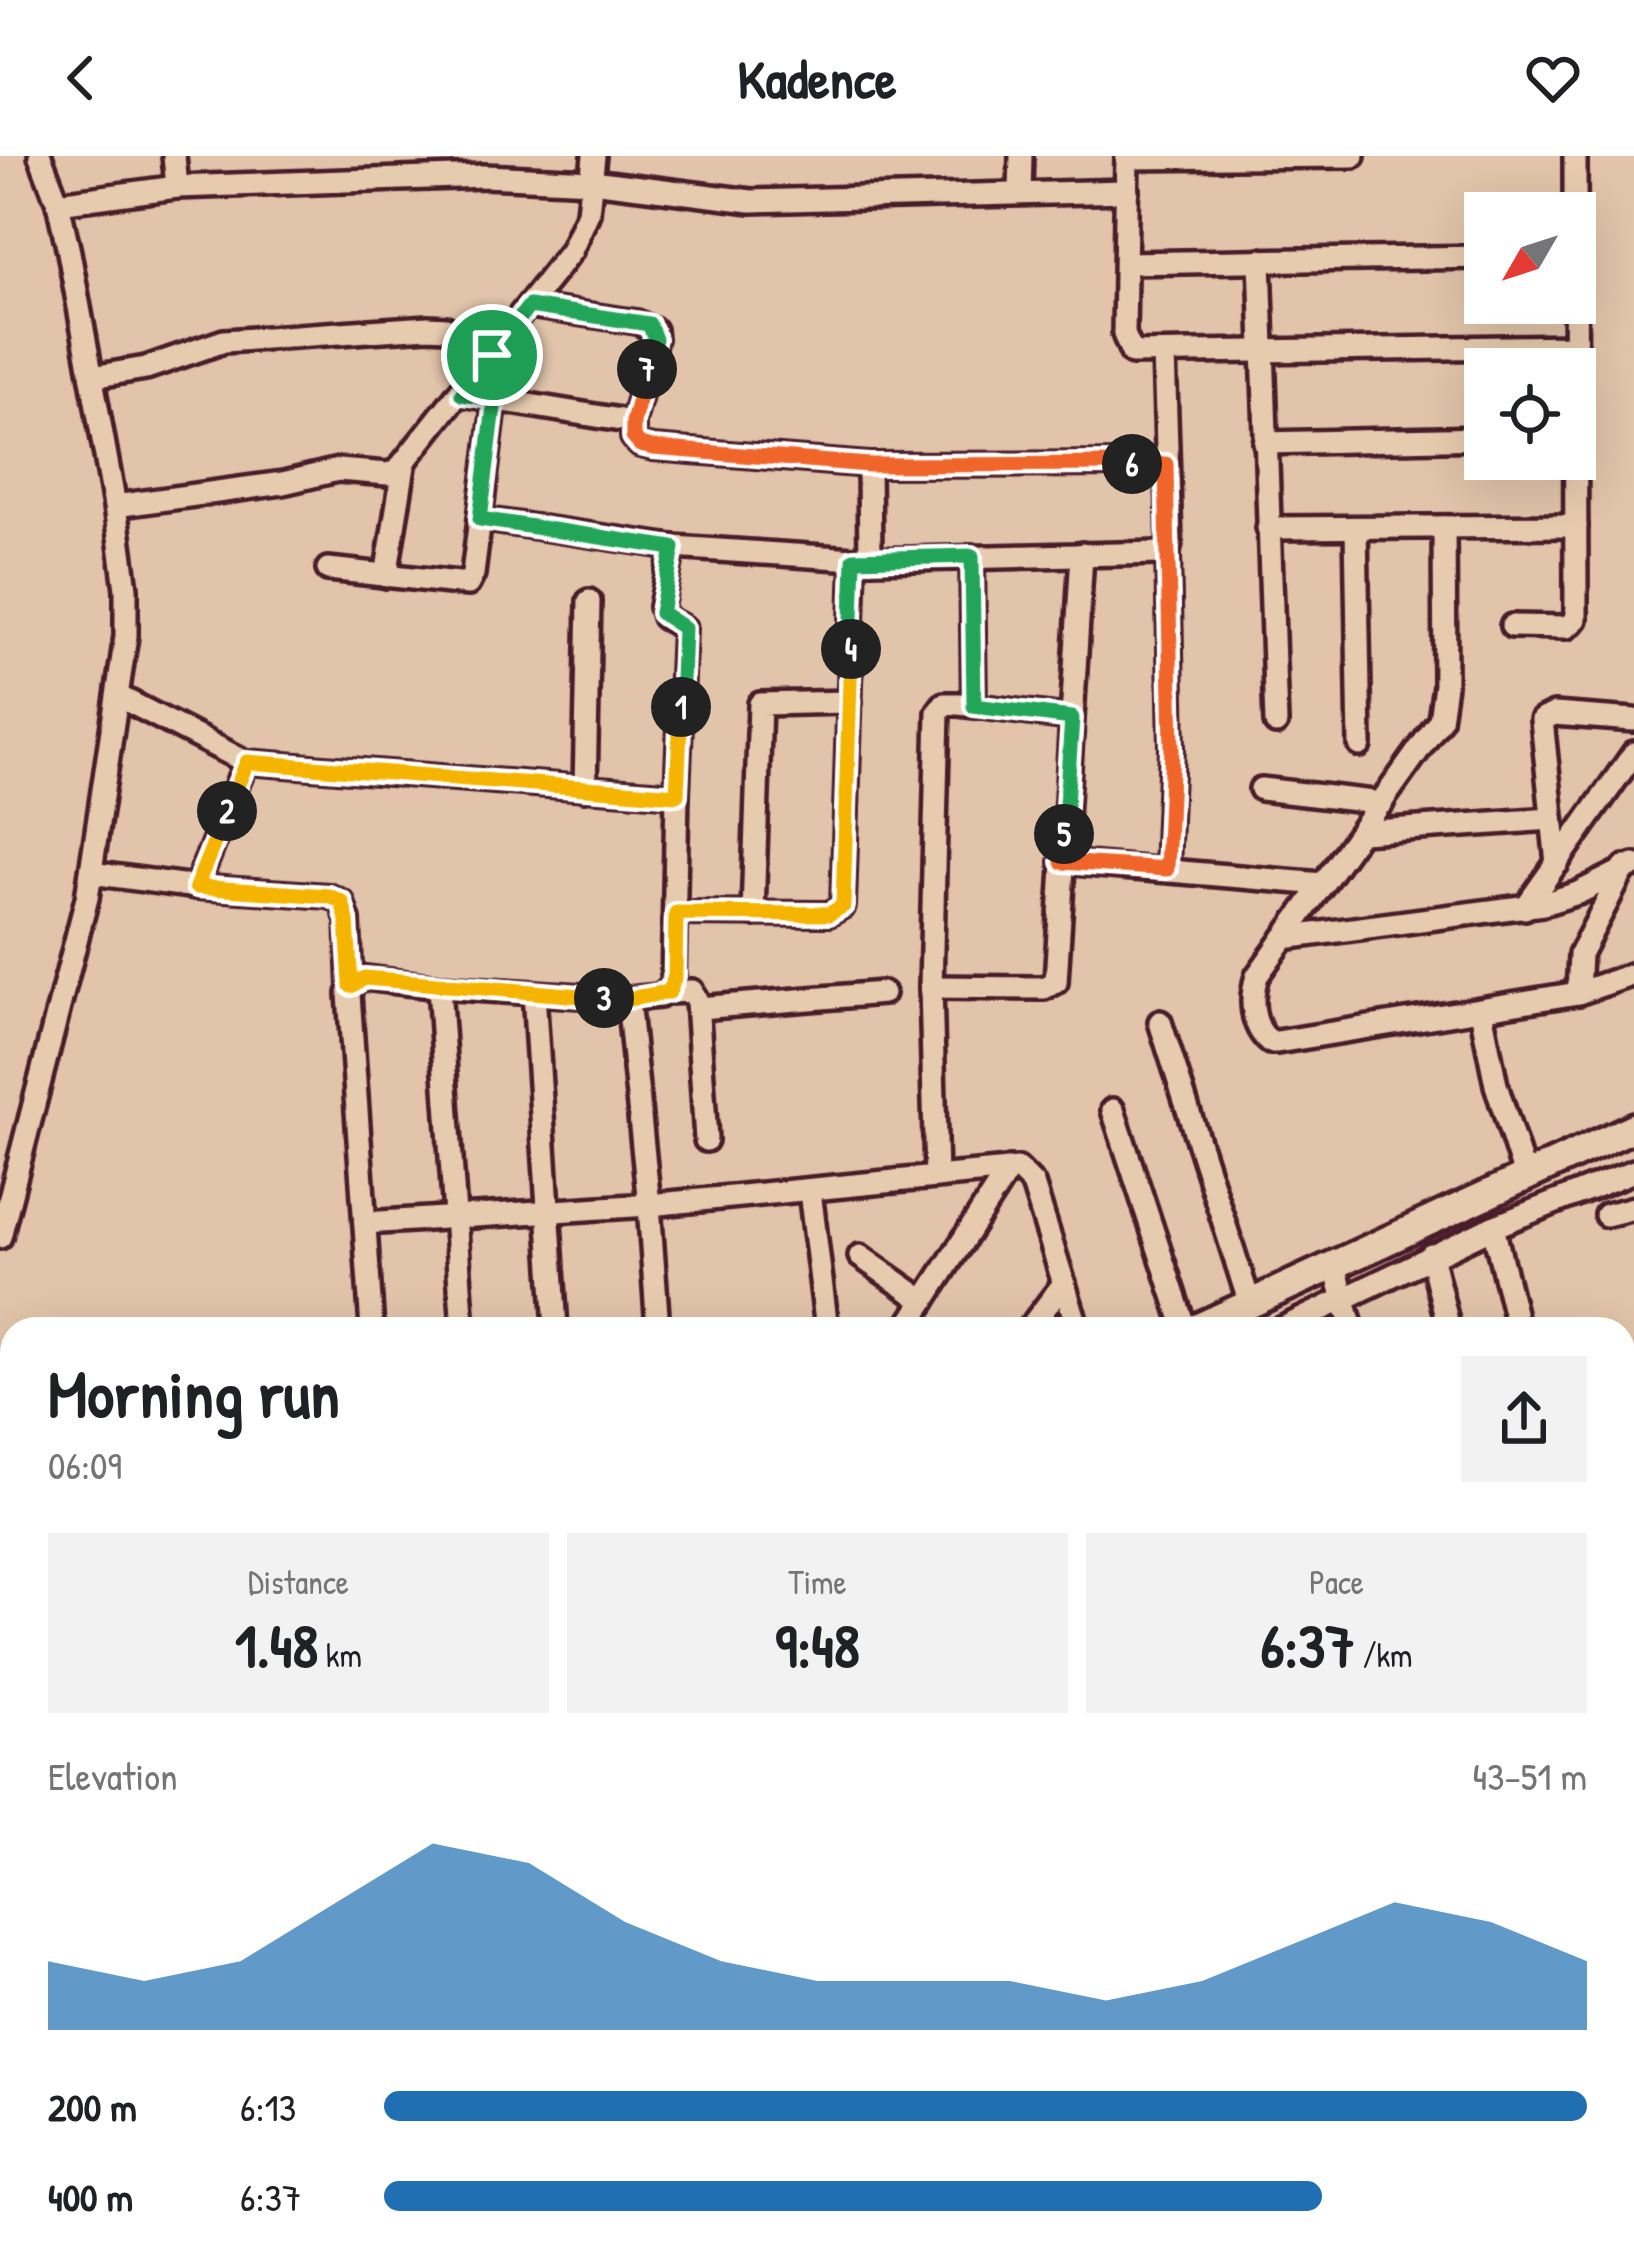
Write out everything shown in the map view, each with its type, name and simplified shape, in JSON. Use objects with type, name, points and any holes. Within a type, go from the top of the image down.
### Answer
[{"type":"street","points":[[0,1237],[91,873],[126,636],[126,589],[92,377],[58,203],[40,156]]},
{"type":"street","points":[[174,156],[177,187]]},
{"type":"street","points":[[115,506],[283,483],[338,470],[388,474],[404,466],[558,272],[581,232],[594,156]]},
{"type":"street","points":[[1020,193],[1022,156]]},
{"type":"street","points":[[1353,156],[1127,157],[1127,348],[1132,352],[1262,353],[1576,346],[1576,324]]},
{"type":"street","points":[[1575,156],[1575,192]]},
{"type":"street","points":[[58,203],[362,167],[484,166],[751,201],[1127,191]]},
{"type":"street","points":[[1126,262],[1464,257]]},
{"type":"street","points":[[1260,260],[1276,723]]},
{"type":"street","points":[[529,306],[649,324],[655,339],[633,422],[633,437],[640,445],[869,465],[1166,464]]},
{"type":"street","points":[[92,377],[146,368],[224,341],[428,327],[446,328],[492,355]]},
{"type":"street","points":[[1164,353],[1172,748],[1167,869]]},
{"type":"street","points":[[462,394],[633,422]]},
{"type":"street","points":[[328,569],[468,584],[495,399]]},
{"type":"street","points":[[1265,443],[1464,438]]},
{"type":"street","points":[[676,913],[829,914],[843,906],[850,702],[869,465]]},
{"type":"street","points":[[386,576],[404,466]]},
{"type":"street","points":[[1512,626],[1574,625],[1575,480]]},
{"type":"street","points":[[480,519],[673,548],[862,559],[1168,551]]},
{"type":"street","points":[[1268,528],[1576,526]]},
{"type":"street","points":[[1444,527],[1444,705],[1431,734],[1257,976],[1253,989],[1259,1031],[1270,1042],[1481,1011],[1577,993],[1634,974]]},
{"type":"street","points":[[1356,528],[1360,745]]},
{"type":"street","points":[[669,992],[675,976],[684,628],[664,617],[661,607],[673,548]]},
{"type":"street","points":[[932,988],[1052,987],[1058,974],[1082,554]]},
{"type":"street","points":[[972,556],[974,706]]},
{"type":"street","points":[[585,789],[589,601]]},
{"type":"street","points":[[120,697],[247,762],[677,795]]},
{"type":"street","points":[[753,914],[760,704],[850,702]]},
{"type":"street","points":[[936,1177],[932,988],[936,721],[944,704],[1072,718]]},
{"type":"street","points":[[1557,864],[1540,726],[1546,715],[1634,720]]},
{"type":"street","points":[[1526,908],[1634,753]]},
{"type":"street","points":[[196,887],[247,762]]},
{"type":"street","points":[[1261,789],[1382,803]]},
{"type":"street","points":[[1360,832],[1552,819]]},
{"type":"street","points":[[1062,862],[1323,884]]},
{"type":"street","points":[[1284,938],[1526,908],[1564,898],[1631,862]]},
{"type":"street","points":[[1577,993],[1580,953],[1631,862]]},
{"type":"street","points":[[91,873],[196,887],[329,896],[342,902],[347,920],[371,1317]]},
{"type":"street","points":[[351,986],[365,978],[628,999],[692,992],[699,1008],[706,1140]]},
{"type":"street","points":[[440,987],[462,1317]]},
{"type":"street","points":[[534,993],[555,1317]]},
{"type":"street","points":[[699,1008],[883,994]]},
{"type":"street","points":[[628,999],[657,1317]]},
{"type":"street","points":[[1481,1011],[1496,1085],[1525,1176]]},
{"type":"street","points":[[1160,1022],[1250,1304]]},
{"type":"street","points":[[1113,1110],[1181,1317]]},
{"type":"street","points":[[1296,1317],[1339,1281],[1525,1176],[1634,1126]]},
{"type":"street","points":[[914,1317],[1009,1169]]},
{"type":"street","points":[[365,1223],[650,1205],[1018,1169],[1033,1184],[1074,1317]]},
{"type":"street","points":[[1221,1317],[1250,1304],[1431,1256],[1634,1172]]},
{"type":"street","points":[[811,1191],[826,1317]]},
{"type":"street","points":[[1606,1215],[1634,1208]]},
{"type":"street","points":[[1492,1227],[1515,1317]]},
{"type":"street","points":[[860,1256],[924,1301]]},
{"type":"street","points":[[1431,1256],[1446,1317]]},
{"type":"street","points":[[1339,1281],[1349,1317]]},
{"type":"street","points":[[1038,1317],[1064,1283]]},
{"type":"route","points":[[529,306],[649,324],[655,339],[633,437],[640,445],[653,448],[869,465],[1166,464],[1172,748],[1167,869],[1062,862],[1072,718],[974,706],[972,556],[854,559],[843,906],[829,914],[676,913],[675,976],[669,992],[660,996],[628,999],[365,978],[351,986],[346,909],[337,898],[196,887],[247,762],[677,795],[684,628],[661,613],[673,548],[480,519],[495,399],[462,394],[492,355],[529,306]]}]
